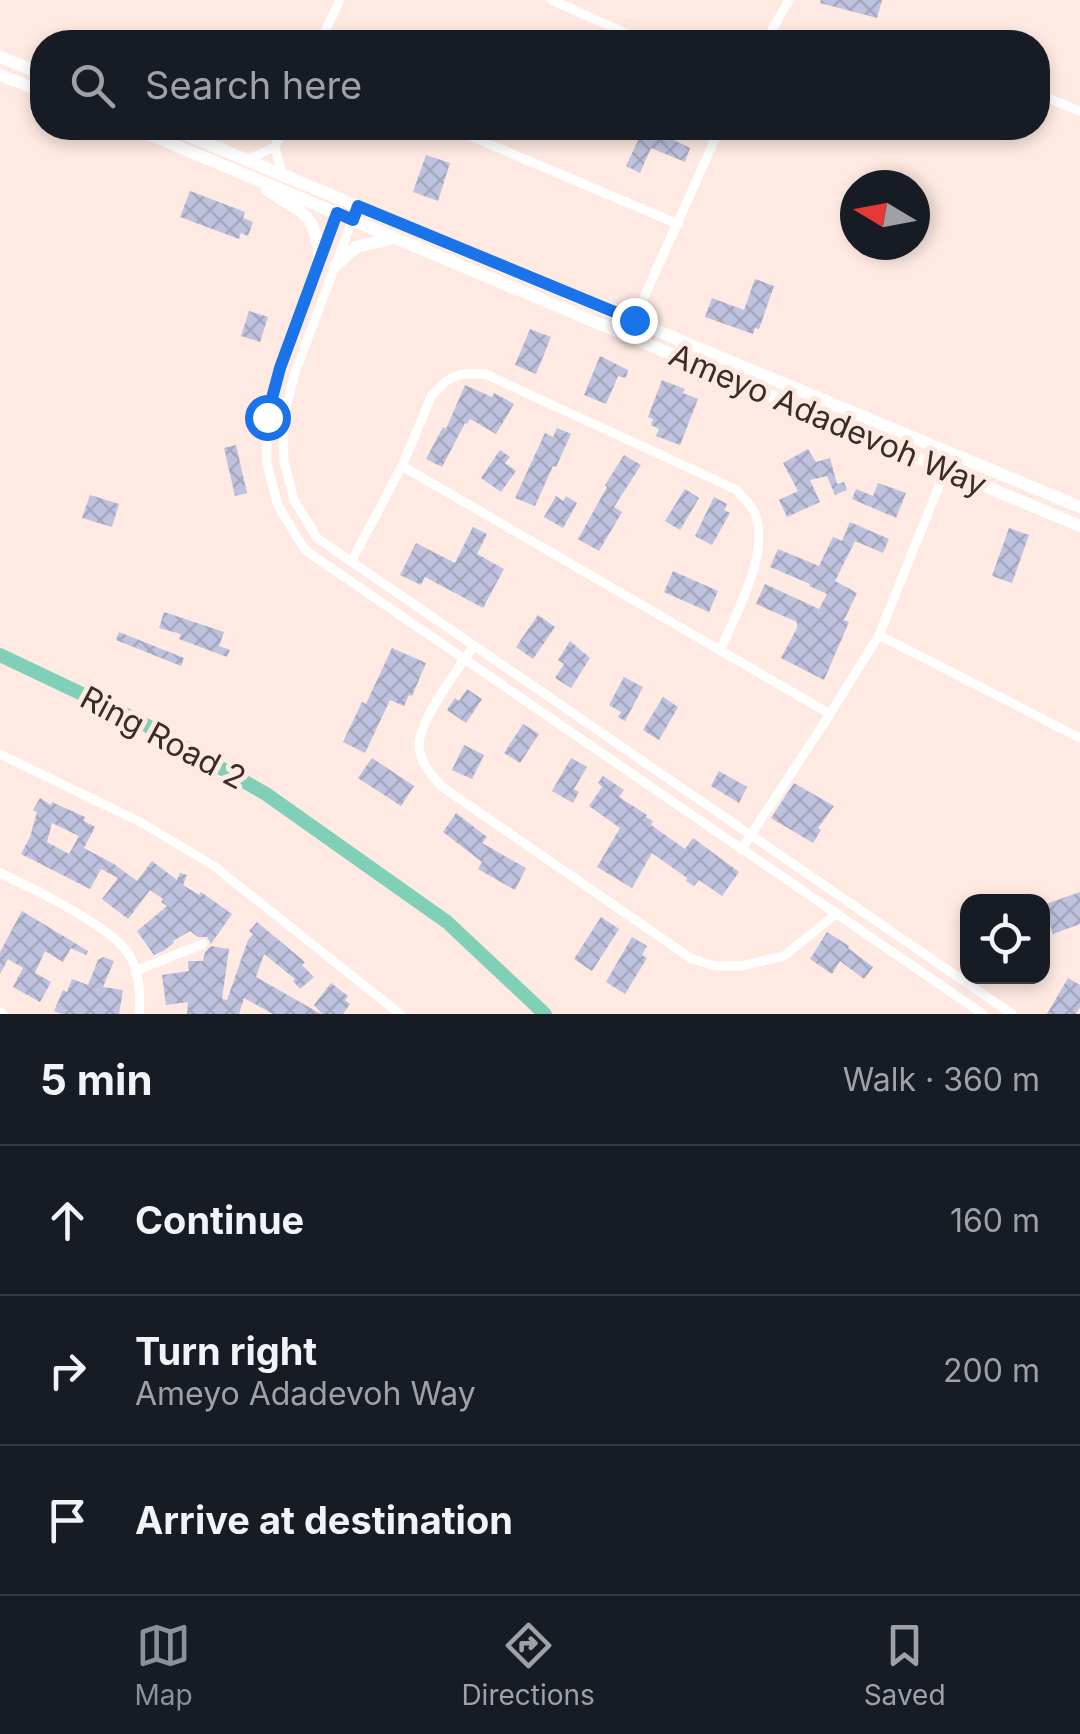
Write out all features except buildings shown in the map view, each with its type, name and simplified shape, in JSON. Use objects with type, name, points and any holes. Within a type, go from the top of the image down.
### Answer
[{"type":"main road","name":"Ring Road 2","points":[[0,655],[139,721],[266,794],[447,922],[545,1014]]},
{"type":"street","points":[[326,30],[340,0]]},
{"type":"street","points":[[551,0],[619,30]]},
{"type":"street","points":[[771,30],[789,0]]},
{"type":"street","points":[[0,57],[30,69]]},
{"type":"street","points":[[0,75],[30,87]]},
{"type":"street","points":[[1050,99],[1080,111]]},
{"type":"street","name":"Ameyo Adadevoh Way","points":[[163,140],[340,206]]},
{"type":"street","name":"Ameyo Adadevoh Way","points":[[199,140],[282,174],[355,213],[634,320],[1080,506]]},
{"type":"street","points":[[278,140],[275,146],[282,174]]},
{"type":"street","points":[[479,140],[678,224]]},
{"type":"street","points":[[627,335],[715,140]]},
{"type":"street","points":[[248,160],[275,146]]},
{"type":"street","points":[[235,170],[311,220],[318,236],[320,260]]},
{"type":"street","points":[[340,206],[280,368],[267,417],[267,464],[278,506],[305,550],[982,1014]]},
{"type":"street","points":[[355,213],[296,373],[284,419],[284,462],[294,500],[317,538],[1012,1014]]},
{"type":"street","name":"Ameyo Adadevoh Way","points":[[355,213],[396,238],[1080,526]]},
{"type":"street","points":[[336,266],[356,247],[396,238]]},
{"type":"street","points":[[351,562],[402,466],[432,395],[446,381],[461,374],[484,374],[736,490],[754,510],[760,534],[757,560],[720,652]]},
{"type":"street","points":[[740,850],[878,635],[952,453]]},
{"type":"street","points":[[402,466],[830,714]]},
{"type":"street","points":[[878,635],[1080,738]]},
{"type":"street","points":[[473,647],[422,727],[419,747],[426,768],[441,786],[692,959],[728,966],[784,956],[837,913]]},
{"type":"street","points":[[0,754],[142,823],[197,855],[400,1014]]},
{"type":"street","points":[[0,874],[36,890],[109,934],[129,954],[141,998],[139,1014]]},
{"type":"street","points":[[135,970],[203,944]]},
{"type":"route","points":[[267,417],[280,368],[337,213],[353,220],[358,206],[634,320]]}]
